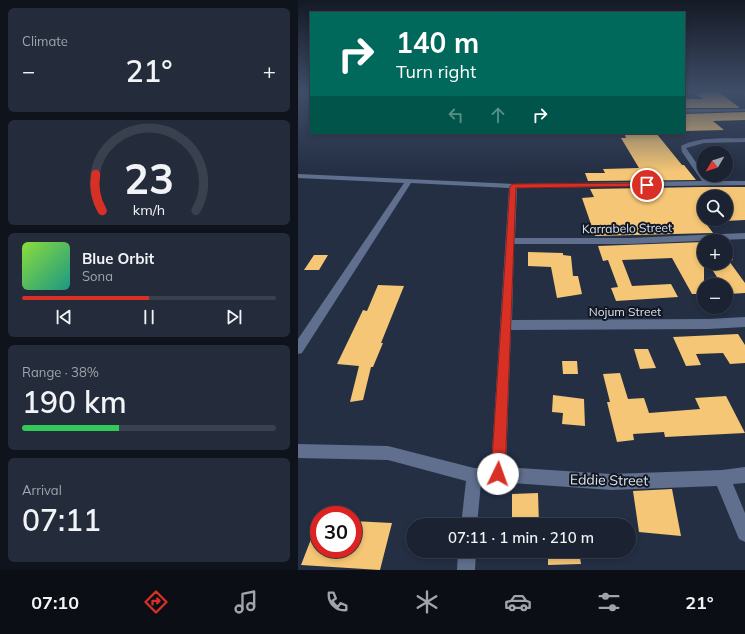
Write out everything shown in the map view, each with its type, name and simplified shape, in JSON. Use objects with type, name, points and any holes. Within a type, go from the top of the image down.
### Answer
[{"type":"street","points":[[708,184],[685,152],[684,146],[703,142],[745,140]]},
{"type":"street","points":[[298,176],[513,186],[745,183]]},
{"type":"street","points":[[298,349],[408,182]]},
{"type":"street","points":[[498,474],[513,186]]},
{"type":"street","name":"Karrabelo Street","points":[[510,241],[629,241],[745,236]]},
{"type":"street","name":"Nojum Street","points":[[505,325],[708,324],[745,322]]},
{"type":"street","points":[[298,451],[388,453],[474,476],[470,518]]},
{"type":"street","name":"Eddie Street","points":[[474,476],[498,474],[611,482],[722,478],[745,475]]},
{"type":"street","points":[[722,478],[745,533]]},
{"type":"street","points":[[466,570],[467,558]]},
{"type":"building","points":[[685,119],[745,119],[745,120],[713,121],[724,130],[685,131]]},
{"type":"building","points":[[657,134],[696,180],[588,181],[585,173],[605,173],[603,169],[639,168],[621,138],[626,138],[625,135]]},
{"type":"building","points":[[745,187],[745,220],[733,221],[733,190],[697,190],[697,226],[708,226],[713,233],[595,236],[582,198],[594,197],[590,189]]},
{"type":"building","points":[[697,242],[697,270],[704,270],[704,278],[697,278],[697,294],[692,294],[672,258],[622,260],[632,286],[671,284],[678,297],[616,301],[611,288],[618,287],[608,260],[603,261],[598,246]]},
{"type":"building","points":[[528,252],[563,253],[563,255],[571,256],[573,276],[578,276],[582,294],[557,298],[551,267],[528,266]]},
{"type":"building","points":[[314,255],[328,255],[319,270],[304,270]]},
{"type":"building","points":[[733,266],[745,283],[745,293],[733,294],[733,278],[718,278],[712,270],[733,270]]},
{"type":"building","points":[[378,285],[404,286],[381,343],[383,343],[373,367],[371,367],[363,400],[350,402],[359,366],[337,364],[363,310],[367,311]]},
{"type":"building","points":[[738,334],[745,345],[745,363],[730,364],[723,353],[696,354],[701,365],[686,366],[673,337]]},
{"type":"building","points":[[634,349],[648,349],[656,368],[640,369]]},
{"type":"building","points":[[562,361],[577,361],[578,374],[563,374]]},
{"type":"building","points":[[620,373],[628,399],[644,398],[649,413],[700,409],[695,398],[726,396],[745,433],[665,437],[664,432],[633,434],[634,440],[617,442],[607,402],[610,402],[603,374]]},
{"type":"building","points":[[553,395],[584,399],[585,426],[562,424],[563,413],[552,412]]},
{"type":"building","points":[[672,489],[681,536],[639,532],[633,491]]},
{"type":"building","points":[[538,493],[539,518],[512,518],[512,494]]},
{"type":"building","points":[[362,521],[392,523],[380,570],[301,565],[310,542],[310,558],[362,558]]},
{"type":"building","points":[[548,558],[580,558],[581,564],[548,565]]},
{"type":"route","points":[[498,474],[513,186],[647,185]]}]
